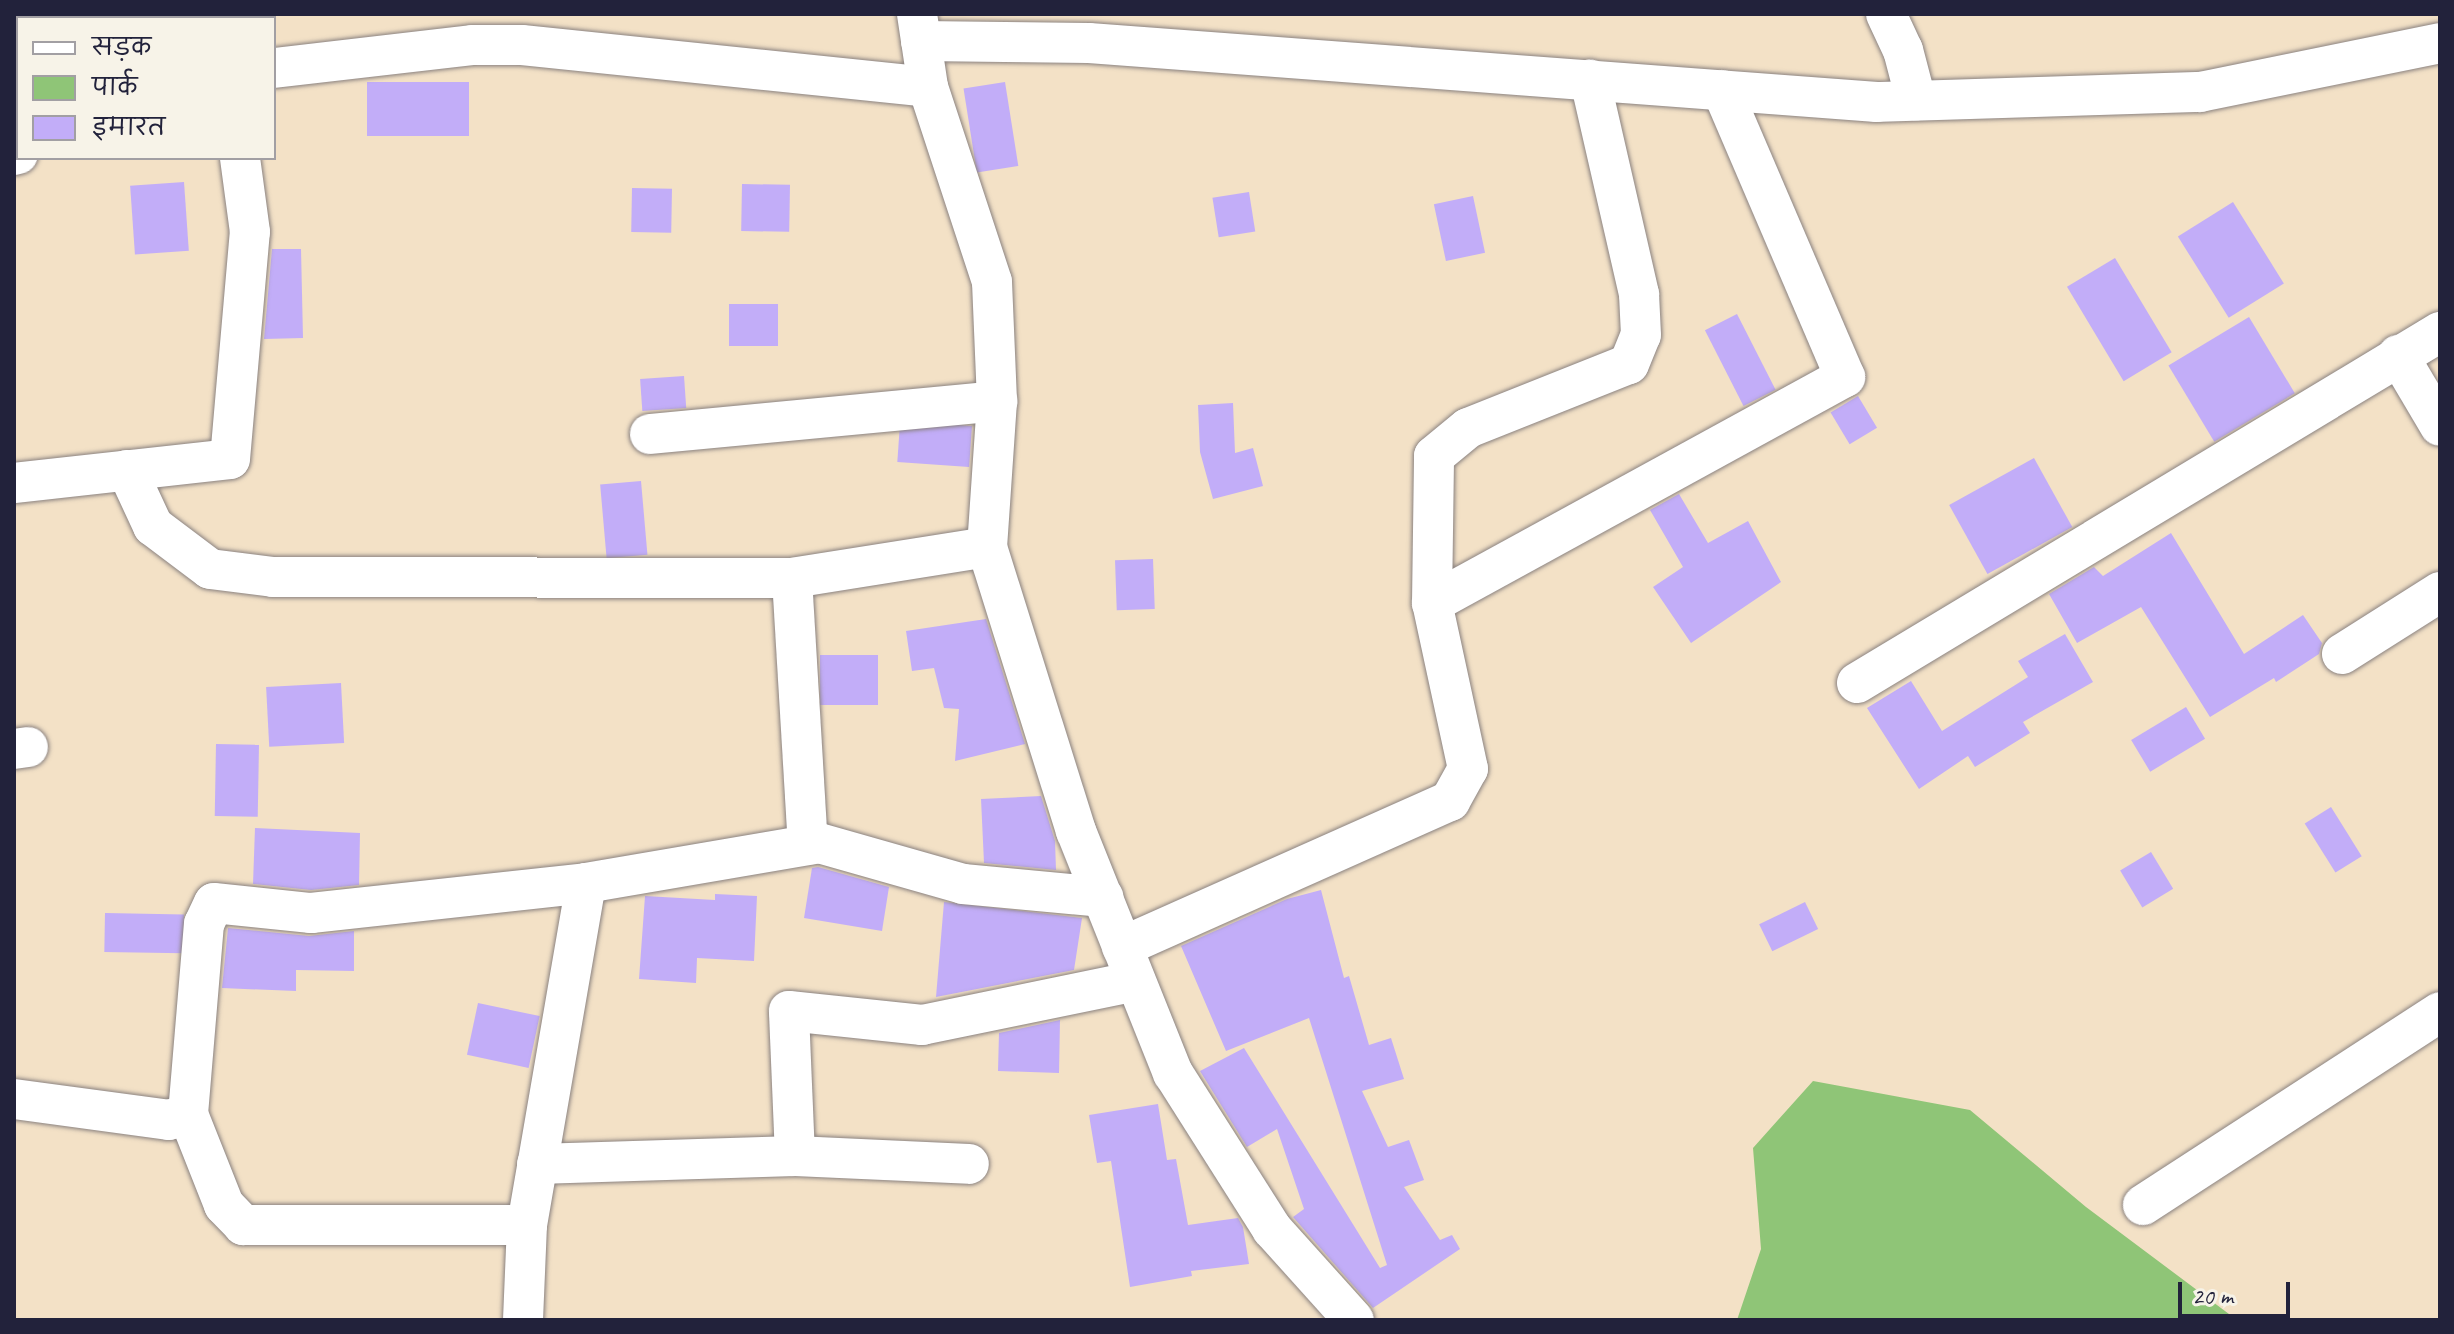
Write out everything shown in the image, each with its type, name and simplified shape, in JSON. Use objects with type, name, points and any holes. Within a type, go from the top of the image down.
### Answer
[{"type":"street","points":[[1886,14],[1903,50],[1916,100]]},
{"type":"street","points":[[1354,1320],[1272,1229],[1173,1073],[1076,831],[987,547],[997,401],[992,282],[928,87],[919,27],[1089,43],[1877,102],[2200,92],[2440,43]]},
{"type":"street","points":[[276,68],[472,45],[522,45],[928,87]]},
{"type":"street","points":[[795,1156],[789,1011],[922,1025],[1129,964],[1450,801],[1468,769],[1432,603],[1434,456],[1468,428],[1629,364],[1641,335],[1639,294],[1590,80]]},
{"type":"street","points":[[1432,603],[1845,377],[1722,90]]},
{"type":"street","points":[[14,483],[230,459],[250,232],[240,160]]},
{"type":"street","points":[[1857,683],[2440,332]]},
{"type":"street","points":[[2398,355],[2440,426]]},
{"type":"street","points":[[650,434],[997,401]]},
{"type":"street","points":[[127,470],[153,526],[210,569],[273,577],[792,578],[987,547]]},
{"type":"street","points":[[792,578],[808,845]]},
{"type":"street","points":[[2342,654],[2440,592]]},
{"type":"street","points":[[527,1225],[243,1225],[224,1205],[188,1114],[204,924],[214,903],[311,913],[586,883],[819,843],[963,884],[1103,897]]},
{"type":"street","points":[[523,1320],[527,1225],[586,883]]},
{"type":"street","points":[[2143,1205],[2440,1012]]},
{"type":"street","points":[[14,1099],[169,1120],[188,1114]]},
{"type":"street","points":[[537,1164],[795,1156],[969,1164]]},
{"type":"green space","points":[[1813,1081],[1970,1110],[2086,1207],[2237,1320],[1737,1320],[1761,1249],[1753,1148]]},
{"type":"building","points":[[367,82],[469,82],[469,136],[367,136]]},
{"type":"building","points":[[1005,82],[1018,166],[977,173],[964,89]]},
{"type":"building","points":[[184,182],[189,251],[135,255],[130,186]]},
{"type":"building","points":[[742,184],[790,185],[789,232],[741,231]]},
{"type":"building","points":[[632,188],[672,189],[671,233],[631,232]]},
{"type":"building","points":[[1249,192],[1255,232],[1219,237],[1212,198]]},
{"type":"building","points":[[1473,196],[1485,253],[1446,261],[1434,204]]},
{"type":"building","points":[[2233,202],[2284,283],[2229,318],[2178,236]]},
{"type":"building","points":[[272,249],[301,249],[303,338],[264,339]]},
{"type":"building","points":[[2115,258],[2172,352],[2124,381],[2067,287]]},
{"type":"building","points":[[729,304],[778,304],[778,346],[729,346]]},
{"type":"building","points":[[1737,314],[1776,390],[1744,406],[1705,330]]},
{"type":"building","points":[[2249,317],[2295,393],[2214,442],[2168,365]]},
{"type":"building","points":[[684,376],[686,408],[642,411],[640,379]]},
{"type":"building","points":[[1858,396],[1877,428],[1850,444],[1831,412]]},
{"type":"building","points":[[1233,403],[1235,453],[1253,448],[1263,486],[1213,499],[1200,452],[1198,405]]},
{"type":"building","points":[[900,421],[972,426],[969,467],[897,462]]},
{"type":"building","points":[[2034,458],[2072,527],[1987,574],[1949,505]]},
{"type":"building","points":[[641,481],[647,555],[607,558],[600,485]]},
{"type":"building","points":[[1679,494],[1708,543],[1748,521],[1781,582],[1691,643],[1653,587],[1683,567],[1650,510]]},
{"type":"building","points":[[2171,533],[2244,654],[2303,615],[2322,643],[2319,654],[2276,682],[2274,678],[2210,717],[2141,607],[2077,643],[2049,594],[2094,567],[2103,576]]},
{"type":"building","points":[[1153,559],[1155,609],[1117,610],[1115,560]]},
{"type":"building","points":[[986,619],[1025,744],[955,761],[959,709],[944,708],[934,668],[912,671],[906,631]]},
{"type":"building","points":[[2065,634],[2093,682],[2023,722],[2030,733],[1975,767],[1968,756],[1919,789],[1867,708],[1911,681],[1942,731],[2028,677],[2018,661]]},
{"type":"building","points":[[820,655],[878,655],[878,705],[820,705]]},
{"type":"building","points":[[341,683],[344,743],[269,747],[266,687]]},
{"type":"building","points":[[2186,707],[2205,739],[2150,772],[2131,740]]},
{"type":"building","points":[[216,744],[259,745],[258,817],[215,816]]},
{"type":"building","points":[[1041,796],[1055,841],[1056,870],[984,863],[981,799]]},
{"type":"building","points":[[2331,807],[2362,856],[2335,873],[2305,823]]},
{"type":"building","points":[[255,828],[360,833],[359,885],[311,890],[253,884]]},
{"type":"building","points":[[2151,852],[2173,889],[2142,907],[2120,871]]},
{"type":"building","points":[[818,867],[889,887],[882,931],[804,918],[812,868]]},
{"type":"building","points":[[1321,890],[1344,978],[1349,976],[1369,1045],[1391,1038],[1404,1079],[1362,1091],[1388,1147],[1409,1140],[1424,1180],[1404,1187],[1440,1240],[1452,1235],[1460,1249],[1373,1308],[1293,1217],[1304,1209],[1277,1129],[1247,1147],[1200,1071],[1244,1048],[1380,1268],[1387,1265],[1309,1018],[1226,1051],[1181,946],[1287,899]]},
{"type":"building","points":[[715,894],[757,896],[754,961],[697,958],[696,983],[639,979],[645,896],[715,900]]},
{"type":"building","points":[[944,902],[1082,918],[1074,970],[936,997]]},
{"type":"building","points":[[1805,902],[1818,929],[1772,951],[1759,924]]},
{"type":"building","points":[[105,913],[184,914],[183,953],[104,952]]},
{"type":"building","points":[[228,928],[309,936],[354,931],[354,971],[296,970],[296,991],[222,988]]},
{"type":"building","points":[[478,1003],[540,1016],[529,1068],[467,1055]]},
{"type":"building","points":[[1060,1020],[1059,1073],[998,1071],[999,1033]]},
{"type":"building","points":[[1158,1104],[1167,1160],[1176,1159],[1188,1225],[1238,1218],[1243,1227],[1249,1264],[1191,1271],[1192,1276],[1130,1287],[1111,1161],[1097,1163],[1089,1115]]}]
